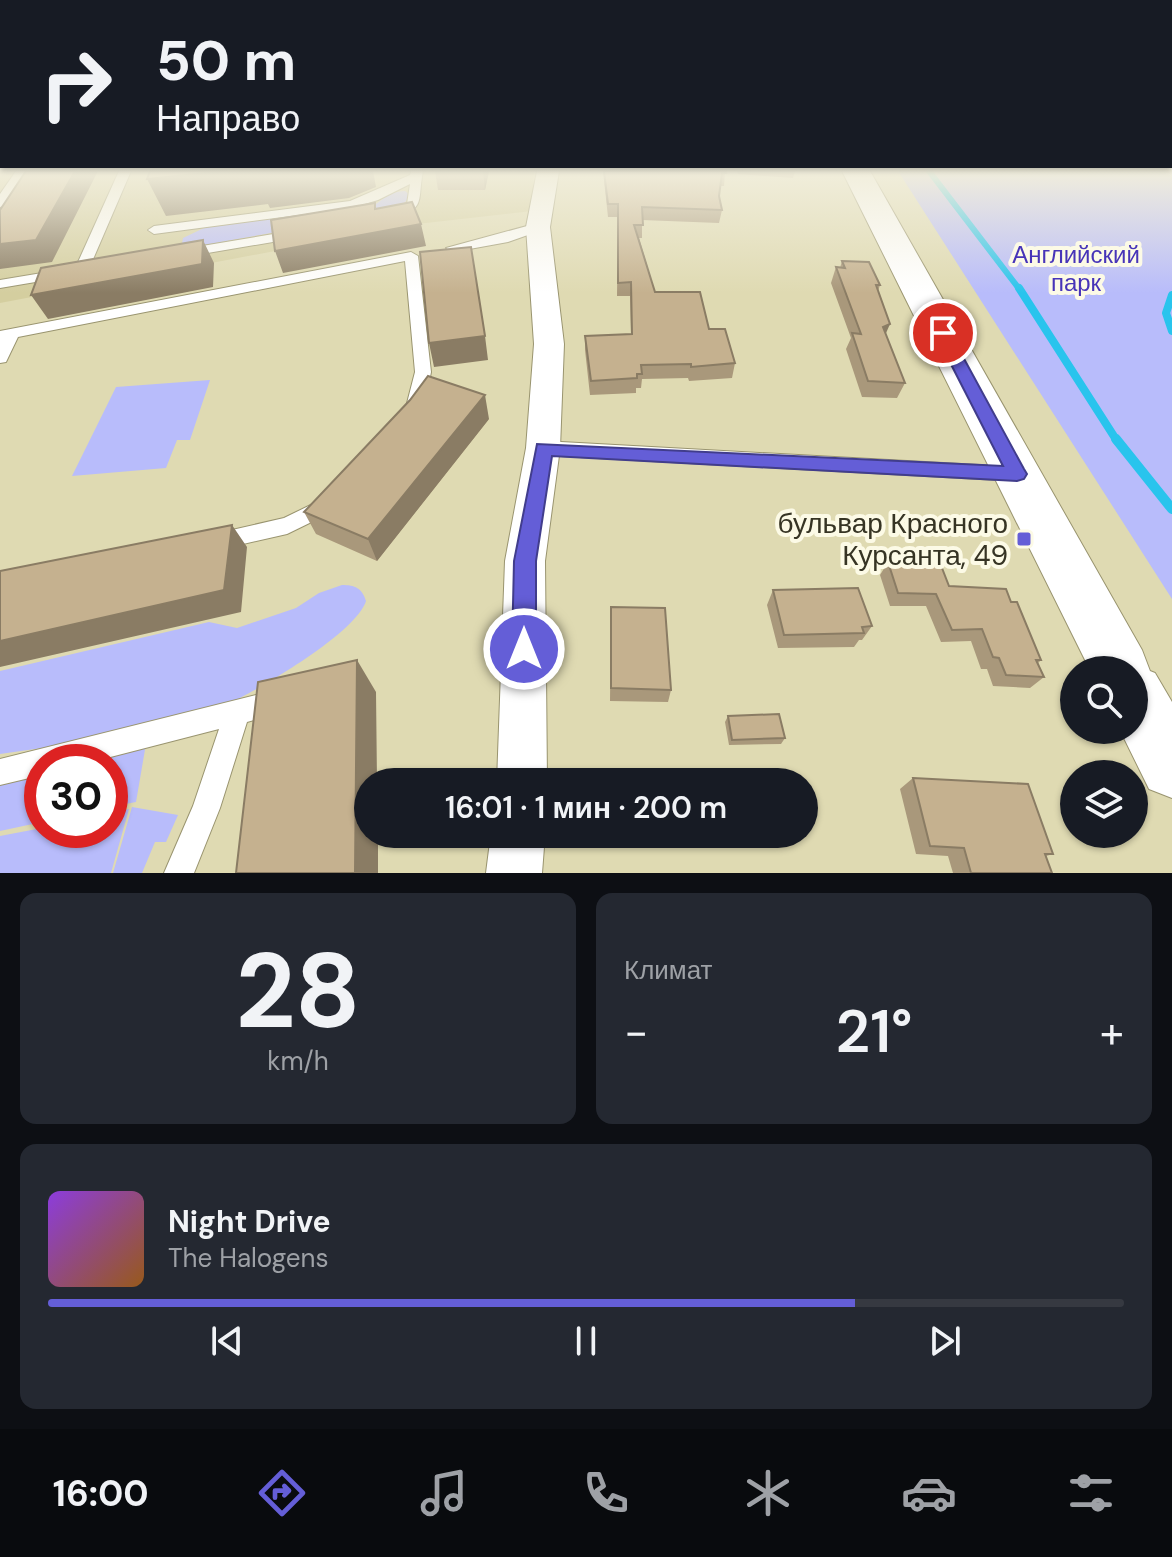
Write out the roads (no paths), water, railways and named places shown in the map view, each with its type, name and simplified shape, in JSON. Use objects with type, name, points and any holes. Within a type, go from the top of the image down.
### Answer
[{"type":"street","points":[[522,768],[525,561],[543,448],[549,344],[538,227],[541,212]]},
{"type":"street","points":[[878,212],[1114,656]]},
{"type":"street","points":[[1148,721],[1172,766]]},
{"type":"street","points":[[514,873],[517,848]]},
{"type":"lane","points":[[81,271],[107,212]]},
{"type":"lane","points":[[154,230],[296,212]]},
{"type":"lane","points":[[385,218],[399,212]]},
{"type":"lane","points":[[453,248],[503,239],[538,227]]},
{"type":"lane","points":[[176,229],[173,255],[308,232]]},
{"type":"lane","points":[[0,358],[6,335],[411,256],[423,372],[420,395],[408,418]]},
{"type":"lane","points":[[0,284],[102,268]]},
{"type":"lane","points":[[543,448],[1017,474]]},
{"type":"lane","points":[[201,544],[258,533],[306,518],[335,495]]},
{"type":"lane","points":[[0,772],[277,701]]},
{"type":"lane","points":[[179,873],[206,808],[237,713]]},
{"type":"waterway","points":[[960,212],[1020,290]]},
{"type":"waterway","points":[[1019,288],[1117,441]]},
{"type":"waterway","points":[[1172,295],[1166,313],[1172,331]]},
{"type":"waterway","points":[[1116,439],[1172,509]]},
{"type":"place","name":"бульвар Красного Курсанта, 49","points":[[1024,539]]},
{"type":"park label","name":"Английский парк","points":[[1076,269]]}]
